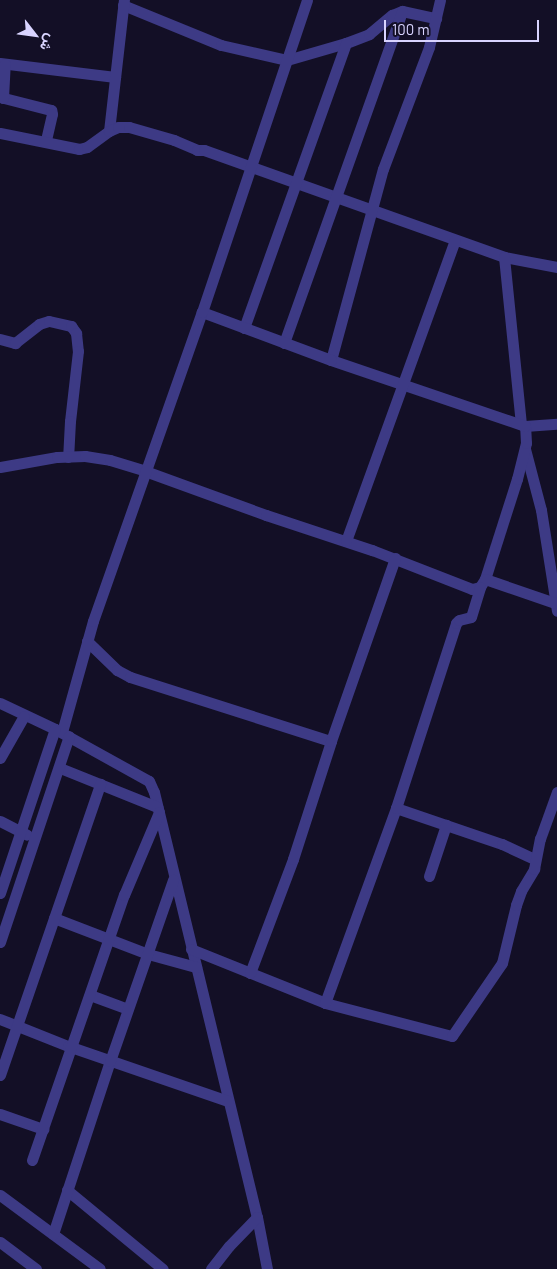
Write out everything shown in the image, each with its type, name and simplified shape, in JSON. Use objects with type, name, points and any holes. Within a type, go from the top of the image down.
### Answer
[{"type":"street","points":[[0,893],[3,876],[62,732],[87,641],[202,312],[307,0]]},
{"type":"street","points":[[331,360],[383,169],[422,65],[440,0]]},
{"type":"street","points":[[109,131],[123,3],[221,45],[287,60],[346,43],[369,34],[392,15],[402,11],[436,18]]},
{"type":"street","points":[[284,343],[402,11]]},
{"type":"street","points":[[244,328],[346,43]]},
{"type":"street","points":[[46,141],[52,114],[51,110],[1,97],[3,64],[115,77]]},
{"type":"street","points":[[0,133],[83,149],[109,131],[118,127],[129,127],[174,140],[197,150],[204,150],[504,257],[557,267]]},
{"type":"street","points":[[346,541],[455,240]]},
{"type":"street","points":[[325,1003],[396,808],[456,623],[459,620],[470,617],[483,583],[507,513],[525,448],[527,436],[523,425],[504,257]]},
{"type":"street","points":[[202,312],[331,360],[523,425],[557,424]]},
{"type":"street","points":[[0,339],[15,343],[39,324],[49,321],[71,326],[76,333],[78,352],[68,457]]},
{"type":"street","points":[[0,467],[68,457],[85,456],[101,459],[146,471],[266,515],[395,558],[472,588],[483,583],[556,607],[541,510],[525,448]]},
{"type":"street","points":[[250,973],[294,859],[331,741],[395,558]]},
{"type":"street","points":[[87,641],[117,670],[130,676],[331,741]]},
{"type":"street","points":[[0,703],[24,716],[62,732],[149,780],[158,810],[173,880],[257,1217],[267,1269]]},
{"type":"street","points":[[0,758],[24,716]]},
{"type":"street","points":[[0,942],[60,768],[62,732]]},
{"type":"street","points":[[60,768],[158,810]]},
{"type":"street","points":[[0,1075],[100,784]]},
{"type":"street","points":[[191,949],[325,1003],[452,1036],[502,963],[516,904],[521,890],[534,869],[534,859],[557,792]]},
{"type":"street","points":[[396,808],[508,846],[534,859]]},
{"type":"street","points":[[32,1160],[109,939],[158,810]]},
{"type":"street","points":[[0,822],[35,840]]},
{"type":"street","points":[[428,876],[446,825]]},
{"type":"street","points":[[3,876],[20,884]]},
{"type":"street","points":[[53,1234],[110,1061],[173,880]]},
{"type":"street","points":[[54,918],[148,954],[196,967]]},
{"type":"street","points":[[90,995],[128,1009]]},
{"type":"street","points":[[0,1019],[110,1061],[228,1101]]},
{"type":"street","points":[[0,1114],[44,1129]]},
{"type":"street","points":[[67,1190],[164,1269]]},
{"type":"street","points":[[0,1195],[100,1269]]},
{"type":"street","points":[[211,1269],[228,1246],[257,1217]]},
{"type":"street","points":[[2,1248],[36,1269]]}]
